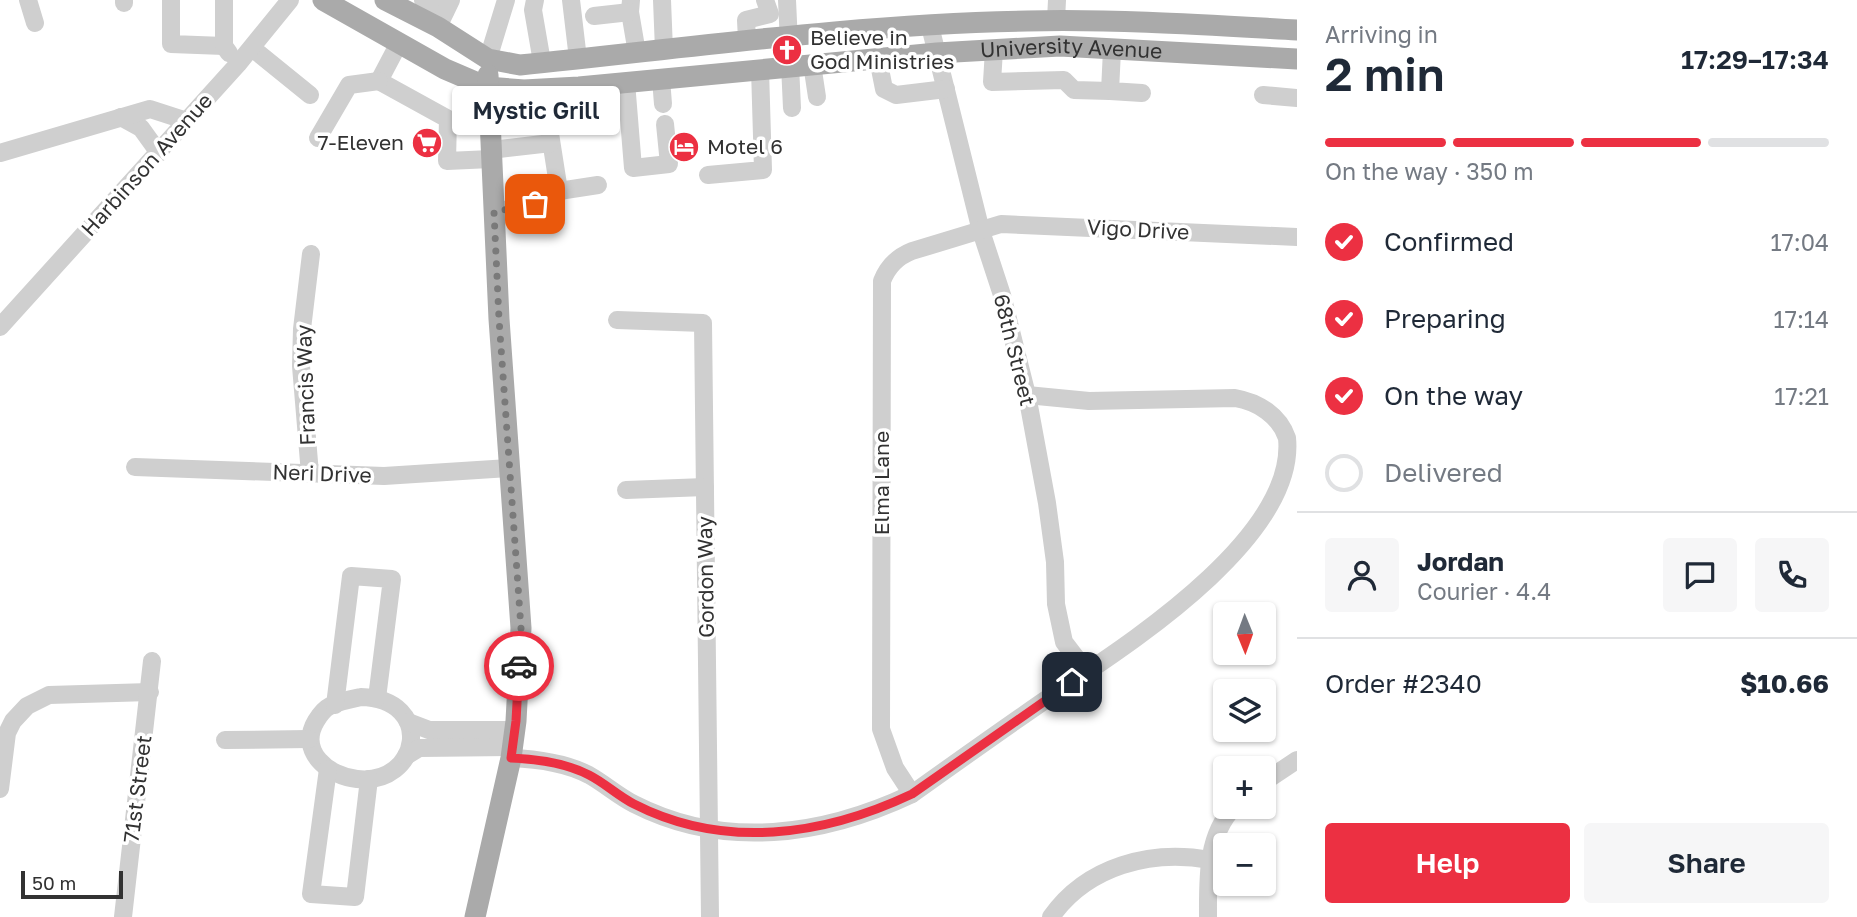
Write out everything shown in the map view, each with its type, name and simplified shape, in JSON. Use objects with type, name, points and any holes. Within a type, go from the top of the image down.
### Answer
[{"type":"main road","name":"University Avenue","points":[[323,0],[445,69],[488,87],[542,89],[937,53],[1060,46],[1297,59]]},
{"type":"main road","name":"University Avenue","points":[[388,1],[445,13],[488,58],[520,65],[747,40],[930,26],[1057,10],[1102,20],[1297,30]]},
{"type":"main road","points":[[475,917],[513,745],[521,628],[494,212],[488,58]]},
{"type":"street","points":[[28,0],[35,23]]},
{"type":"street","points":[[171,0],[171,44],[224,46]]},
{"type":"street","points":[[224,0],[224,46],[238,64]]},
{"type":"street","name":"Harbinson Avenue","points":[[0,327],[238,64],[290,0]]},
{"type":"street","points":[[423,0],[445,13]]},
{"type":"street","points":[[488,58],[506,0]]},
{"type":"street","points":[[536,0],[533,10],[542,62]]},
{"type":"street","points":[[662,0],[664,50]]},
{"type":"street","points":[[747,40],[746,20],[770,14],[765,0]]},
{"type":"street","points":[[787,0],[792,108]]},
{"type":"street","points":[[578,59],[579,13],[631,6],[637,52]]},
{"type":"street","name":"68th Street","points":[[930,26],[981,231],[1002,295],[1027,395],[1047,503],[1055,562],[1056,604],[1064,642],[1087,672]]},
{"type":"street","points":[[380,80],[399,43]]},
{"type":"street","points":[[252,48],[310,95]]},
{"type":"street","points":[[994,50],[992,82],[1064,80],[1074,90],[1142,93]]},
{"type":"street","points":[[1110,91],[1112,50]]},
{"type":"street","points":[[878,59],[884,89],[895,95],[946,89]]},
{"type":"street","points":[[812,64],[817,97]]},
{"type":"street","points":[[708,175],[763,170],[760,69]]},
{"type":"street","points":[[661,79],[663,104]]},
{"type":"street","points":[[318,138],[349,85],[380,80],[448,119],[447,161],[551,142]]},
{"type":"street","points":[[626,82],[634,168],[669,164],[665,124]]},
{"type":"street","points":[[494,212],[555,200],[559,191],[542,89]]},
{"type":"street","points":[[1263,95],[1297,98]]},
{"type":"street","points":[[0,153],[150,108],[187,121]]},
{"type":"street","points":[[121,117],[141,128],[159,153]]},
{"type":"street","points":[[559,191],[598,185]]},
{"type":"street","name":"Vigo Drive","points":[[981,231],[1001,224],[1297,237]]},
{"type":"street","name":"Elma Lane","points":[[912,794],[895,768],[881,729],[882,281],[893,262],[905,254],[981,231]]},
{"type":"street","name":"Francis Way","points":[[310,474],[301,366],[302,329],[311,254]]},
{"type":"street","name":"Gordon Way","points":[[617,320],[703,323],[710,917]]},
{"type":"street","points":[[408,722],[429,730],[513,745],[543,761],[589,775],[640,806],[710,831],[804,829],[862,814],[912,794],[1199,596],[1258,538],[1276,511],[1285,486],[1290,460],[1288,441],[1274,417],[1260,406],[1244,400],[1089,401],[1027,395]]},
{"type":"street","name":"Neri Drive","points":[[135,467],[384,476],[509,468]]},
{"type":"street","points":[[626,489],[705,487]]},
{"type":"street","points":[[335,705],[351,576],[392,579],[377,698]]},
{"type":"street","name":"71st Street","points":[[123,917],[152,661]]},
{"type":"street","points":[[0,789],[7,733],[13,721],[27,706],[49,695],[150,692]]},
{"type":"street","points":[[406,756],[411,739],[408,722],[398,708],[377,698],[361,697],[329,707],[312,727],[309,739],[315,757],[328,769],[349,778],[369,779],[394,770],[406,756],[419,748],[513,745]]},
{"type":"street","points":[[225,740],[309,739]]},
{"type":"street","points":[[1276,774],[1297,760]]},
{"type":"street","points":[[328,769],[311,894],[355,897],[369,779]]},
{"type":"street","points":[[1208,917],[1210,860],[1214,841],[1227,819]]},
{"type":"street","points":[[1051,917],[1079,888],[1093,878],[1125,864],[1158,856],[1210,860]]},
{"type":"way so far","points":[[519,666],[521,628],[494,212],[535,204]]},
{"type":"place","name":"Believe in God Ministries","points":[[787,50]]},
{"type":"place","name":"7-Eleven","points":[[427,143]]},
{"type":"place","name":"Motel 6","points":[[684,147]]},
{"type":"place","name":"Mystic Grill","points":[[535,204]]},
{"type":"route","points":[[519,666],[511,758],[543,761],[574,769],[589,775],[633,803],[663,816],[710,831],[735,832],[804,829],[836,822],[891,804],[912,794],[1072,682]]}]
